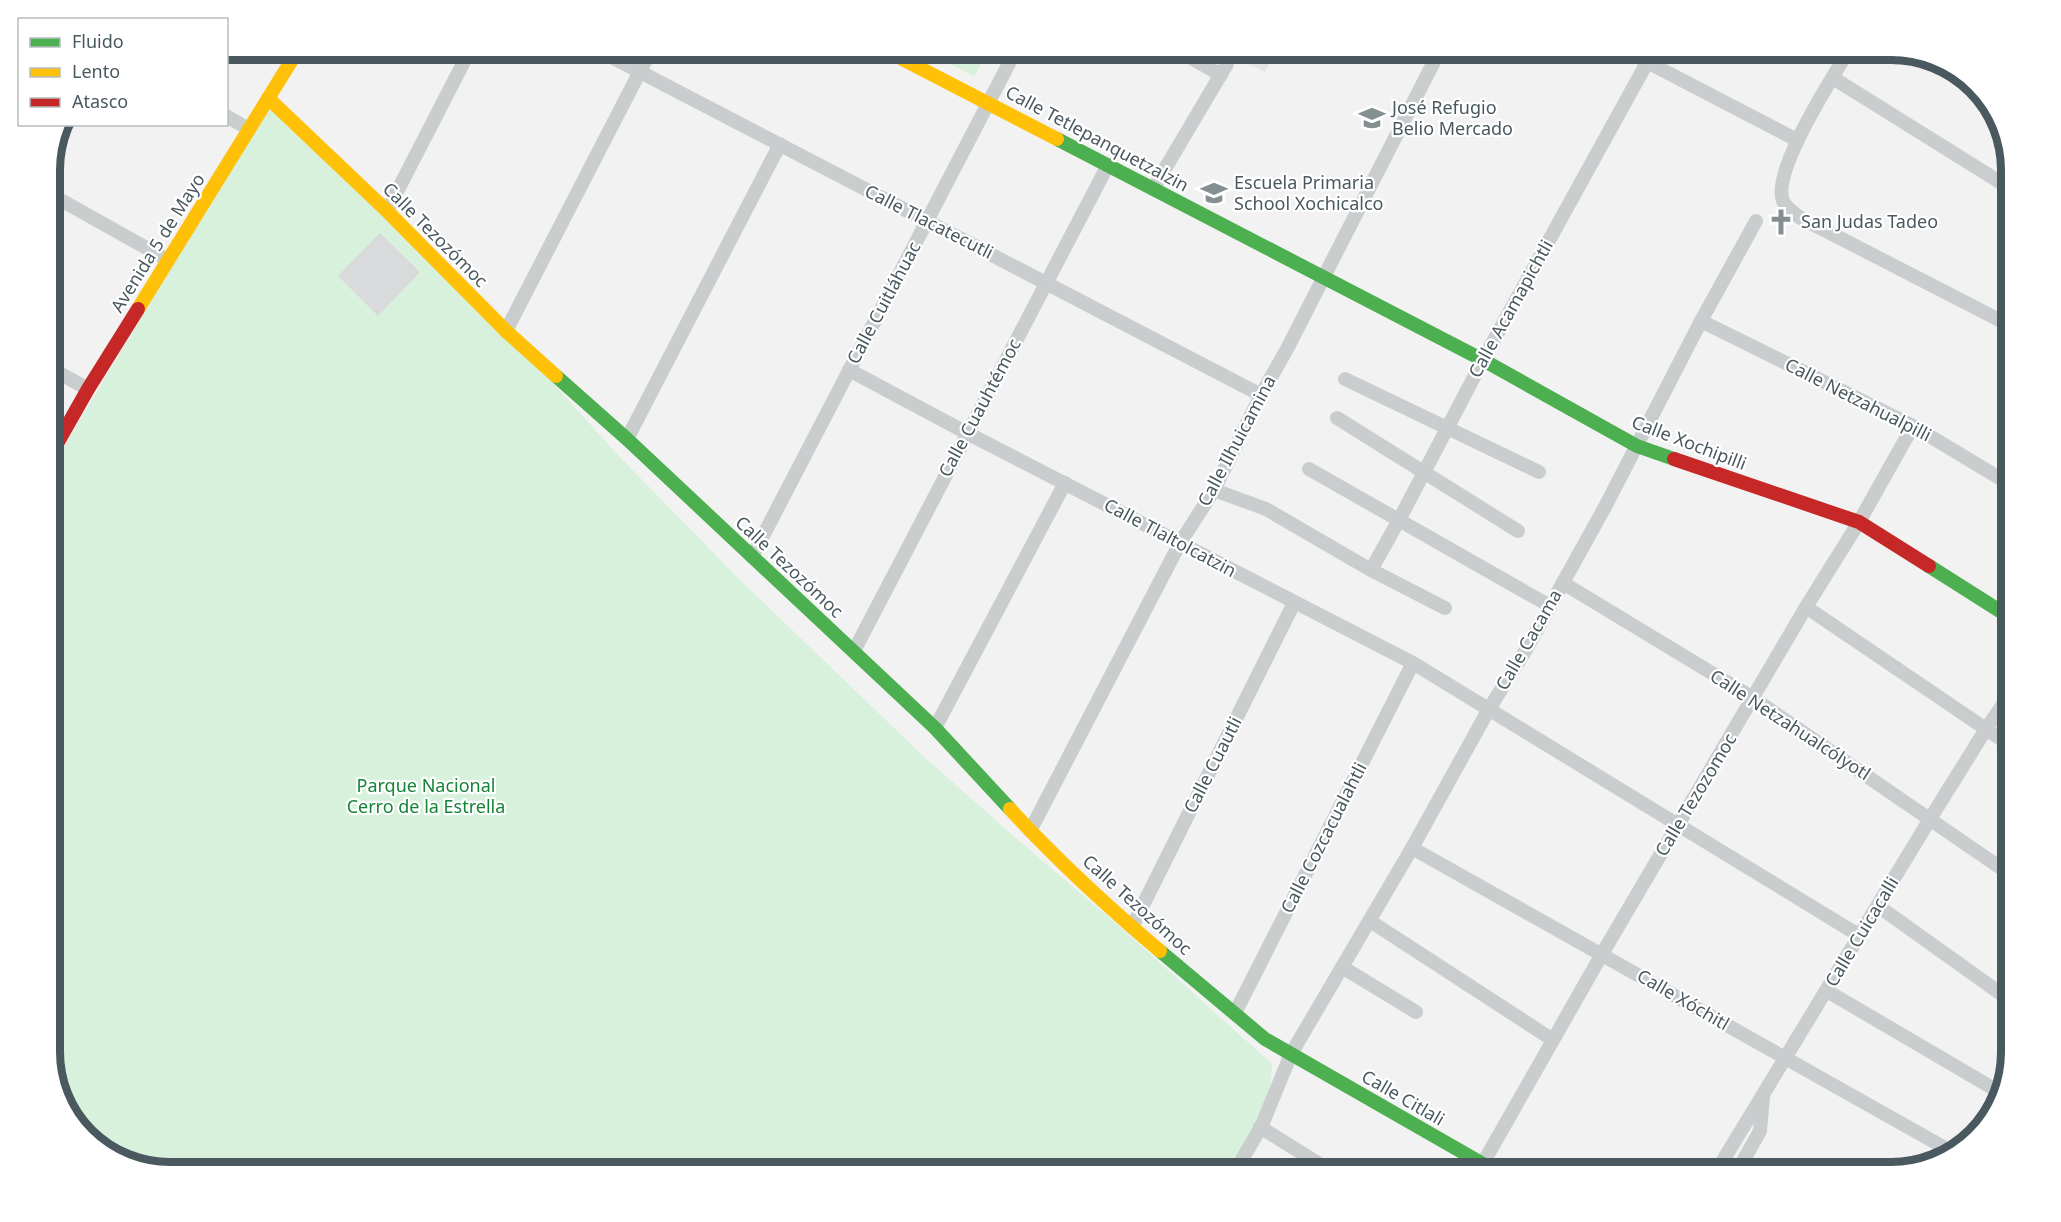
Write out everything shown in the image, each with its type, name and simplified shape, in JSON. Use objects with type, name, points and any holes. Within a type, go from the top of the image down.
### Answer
[{"type":"street","name":"Avenida 5 de Mayo","points":[[60,438],[88,389],[292,60]]},
{"type":"street","points":[[387,211],[465,60]]},
{"type":"street","name":"Calle Tlacatecutli","points":[[618,60],[1261,395]]},
{"type":"street","points":[[506,331],[646,60]]},
{"type":"street","name":"Calle Tetlepanquetzalzin","points":[[905,60],[1324,276]]},
{"type":"street","name":"Calle Cuitláhuac","points":[[752,557],[1011,60]]},
{"type":"street","points":[[1154,189],[1224,70],[1200,60]]},
{"type":"street","name":"Calle Ilhuicamina","points":[[1030,831],[1180,543],[1214,490],[1435,60]]},
{"type":"street","name":"Calle Acamapichtli","points":[[1371,570],[1483,360],[1648,60]]},
{"type":"street","points":[[1660,60],[1797,140]]},
{"type":"street","points":[[1843,60],[1797,140],[1786,168],[1781,187],[1782,199],[1786,207],[1799,217],[2001,321]]},
{"type":"street","points":[[1833,78],[2001,183]]},
{"type":"street","name":"Calle Tezozómoc","points":[[268,98],[387,211],[506,331],[627,439],[935,728],[1030,831],[1132,927],[1265,1039],[1291,1054]]},
{"type":"street","points":[[228,117],[249,129]]},
{"type":"street","points":[[627,439],[780,144]]},
{"type":"street","name":"Calle Cuauhtémoc","points":[[854,651],[1108,165]]},
{"type":"street","points":[[60,200],[168,260]]},
{"type":"street","name":"Calle Cacama","points":[[1241,1162],[1260,1127],[1291,1054],[1370,921],[1563,583],[1756,221]]},
{"type":"street","name":"Calle Xochipilli","points":[[1324,276],[1483,360],[1637,446],[1859,522],[2001,612]]},
{"type":"street","name":"Calle Netzahualpilli","points":[[1701,321],[1913,426],[2001,479]]},
{"type":"street","name":"Calle Tlaltolcatzin","points":[[849,370],[1413,663],[1489,709]]},
{"type":"street","points":[[60,374],[88,389]]},
{"type":"street","points":[[1345,379],[1539,472]]},
{"type":"street","points":[[1337,418],[1518,531]]},
{"type":"street","name":"Calle Tezozomoc","points":[[1486,1162],[1552,1040],[1806,607],[1859,522],[1913,426]]},
{"type":"street","points":[[1308,469],[1550,606]]},
{"type":"street","points":[[935,728],[1065,483]]},
{"type":"street","points":[[1214,490],[1266,509],[1371,570],[1444,608]]},
{"type":"street","name":"Calle Netzahualcólyotl","points":[[1563,583],[1753,698],[2001,867]]},
{"type":"street","name":"Calle Cuautli","points":[[1132,927],[1294,603]]},
{"type":"street","points":[[1806,607],[2001,739]]},
{"type":"street","name":"Calle Cozcacualahtli","points":[[1235,1013],[1413,663]]},
{"type":"street","name":"Calle Cuicacalli","points":[[1722,1162],[1930,819],[2001,707]]},
{"type":"street","points":[[1489,709],[1860,936]]},
{"type":"street","name":"Calle Xóchitl","points":[[1412,848],[1945,1148]]},
{"type":"street","points":[[1878,906],[2001,993]]},
{"type":"street","points":[[1370,921],[1552,1040]]},
{"type":"street","points":[[1342,967],[1416,1012]]},
{"type":"street","points":[[1827,991],[1994,1089]]},
{"type":"street","name":"Calle Citlali","points":[[1291,1054],[1470,1162]]},
{"type":"street","points":[[1743,1162],[1760,1131],[1763,1093]]},
{"type":"street","points":[[1260,1127],[1315,1162]]},
{"type":"shaded area","points":[[1240,60],[1272,60],[1265,72]]},
{"type":"green space","points":[[943,60],[983,60],[974,76]]},
{"type":"green space","name":"Parque Nacional Cerro de la Estrella","points":[[269,104],[506,331],[616,453],[736,576],[921,754],[1119,926],[1272,1064],[1270,1094],[1234,1162],[170,1162],[142,1158],[115,1147],[92,1130],[71,1101],[60,1059],[60,453]]},
{"type":"building","points":[[380,233],[420,272],[378,316],[338,276]]},
{"type":"traffic: fast","points":[[1057,139],[1483,360],[1637,446],[1674,459]]},
{"type":"traffic: fast","points":[[556,376],[627,439],[935,728],[1010,809]]},
{"type":"traffic: fast","points":[[1929,566],[2001,612]]},
{"type":"traffic: fast","points":[[1160,951],[1265,1039],[1480,1162]]},
{"type":"traffic: slow","points":[[138,309],[292,60]]},
{"type":"traffic: slow","points":[[904,60],[1057,139]]},
{"type":"traffic: slow","points":[[268,98],[387,211],[506,331],[556,376]]},
{"type":"traffic: slow","points":[[1010,809],[1083,882],[1160,951]]},
{"type":"traffic: jam","points":[[60,438],[138,309]]},
{"type":"traffic: jam","points":[[1674,459],[1859,522],[1929,566]]},
{"type":"place","name":"José Refugio Belio Mercado","points":[[1372,118]]},
{"type":"place","name":"Escuela Primaria School Xochicalco","points":[[1214,193]]},
{"type":"place","name":"San Judas Tadeo","points":[[1781,222]]}]
